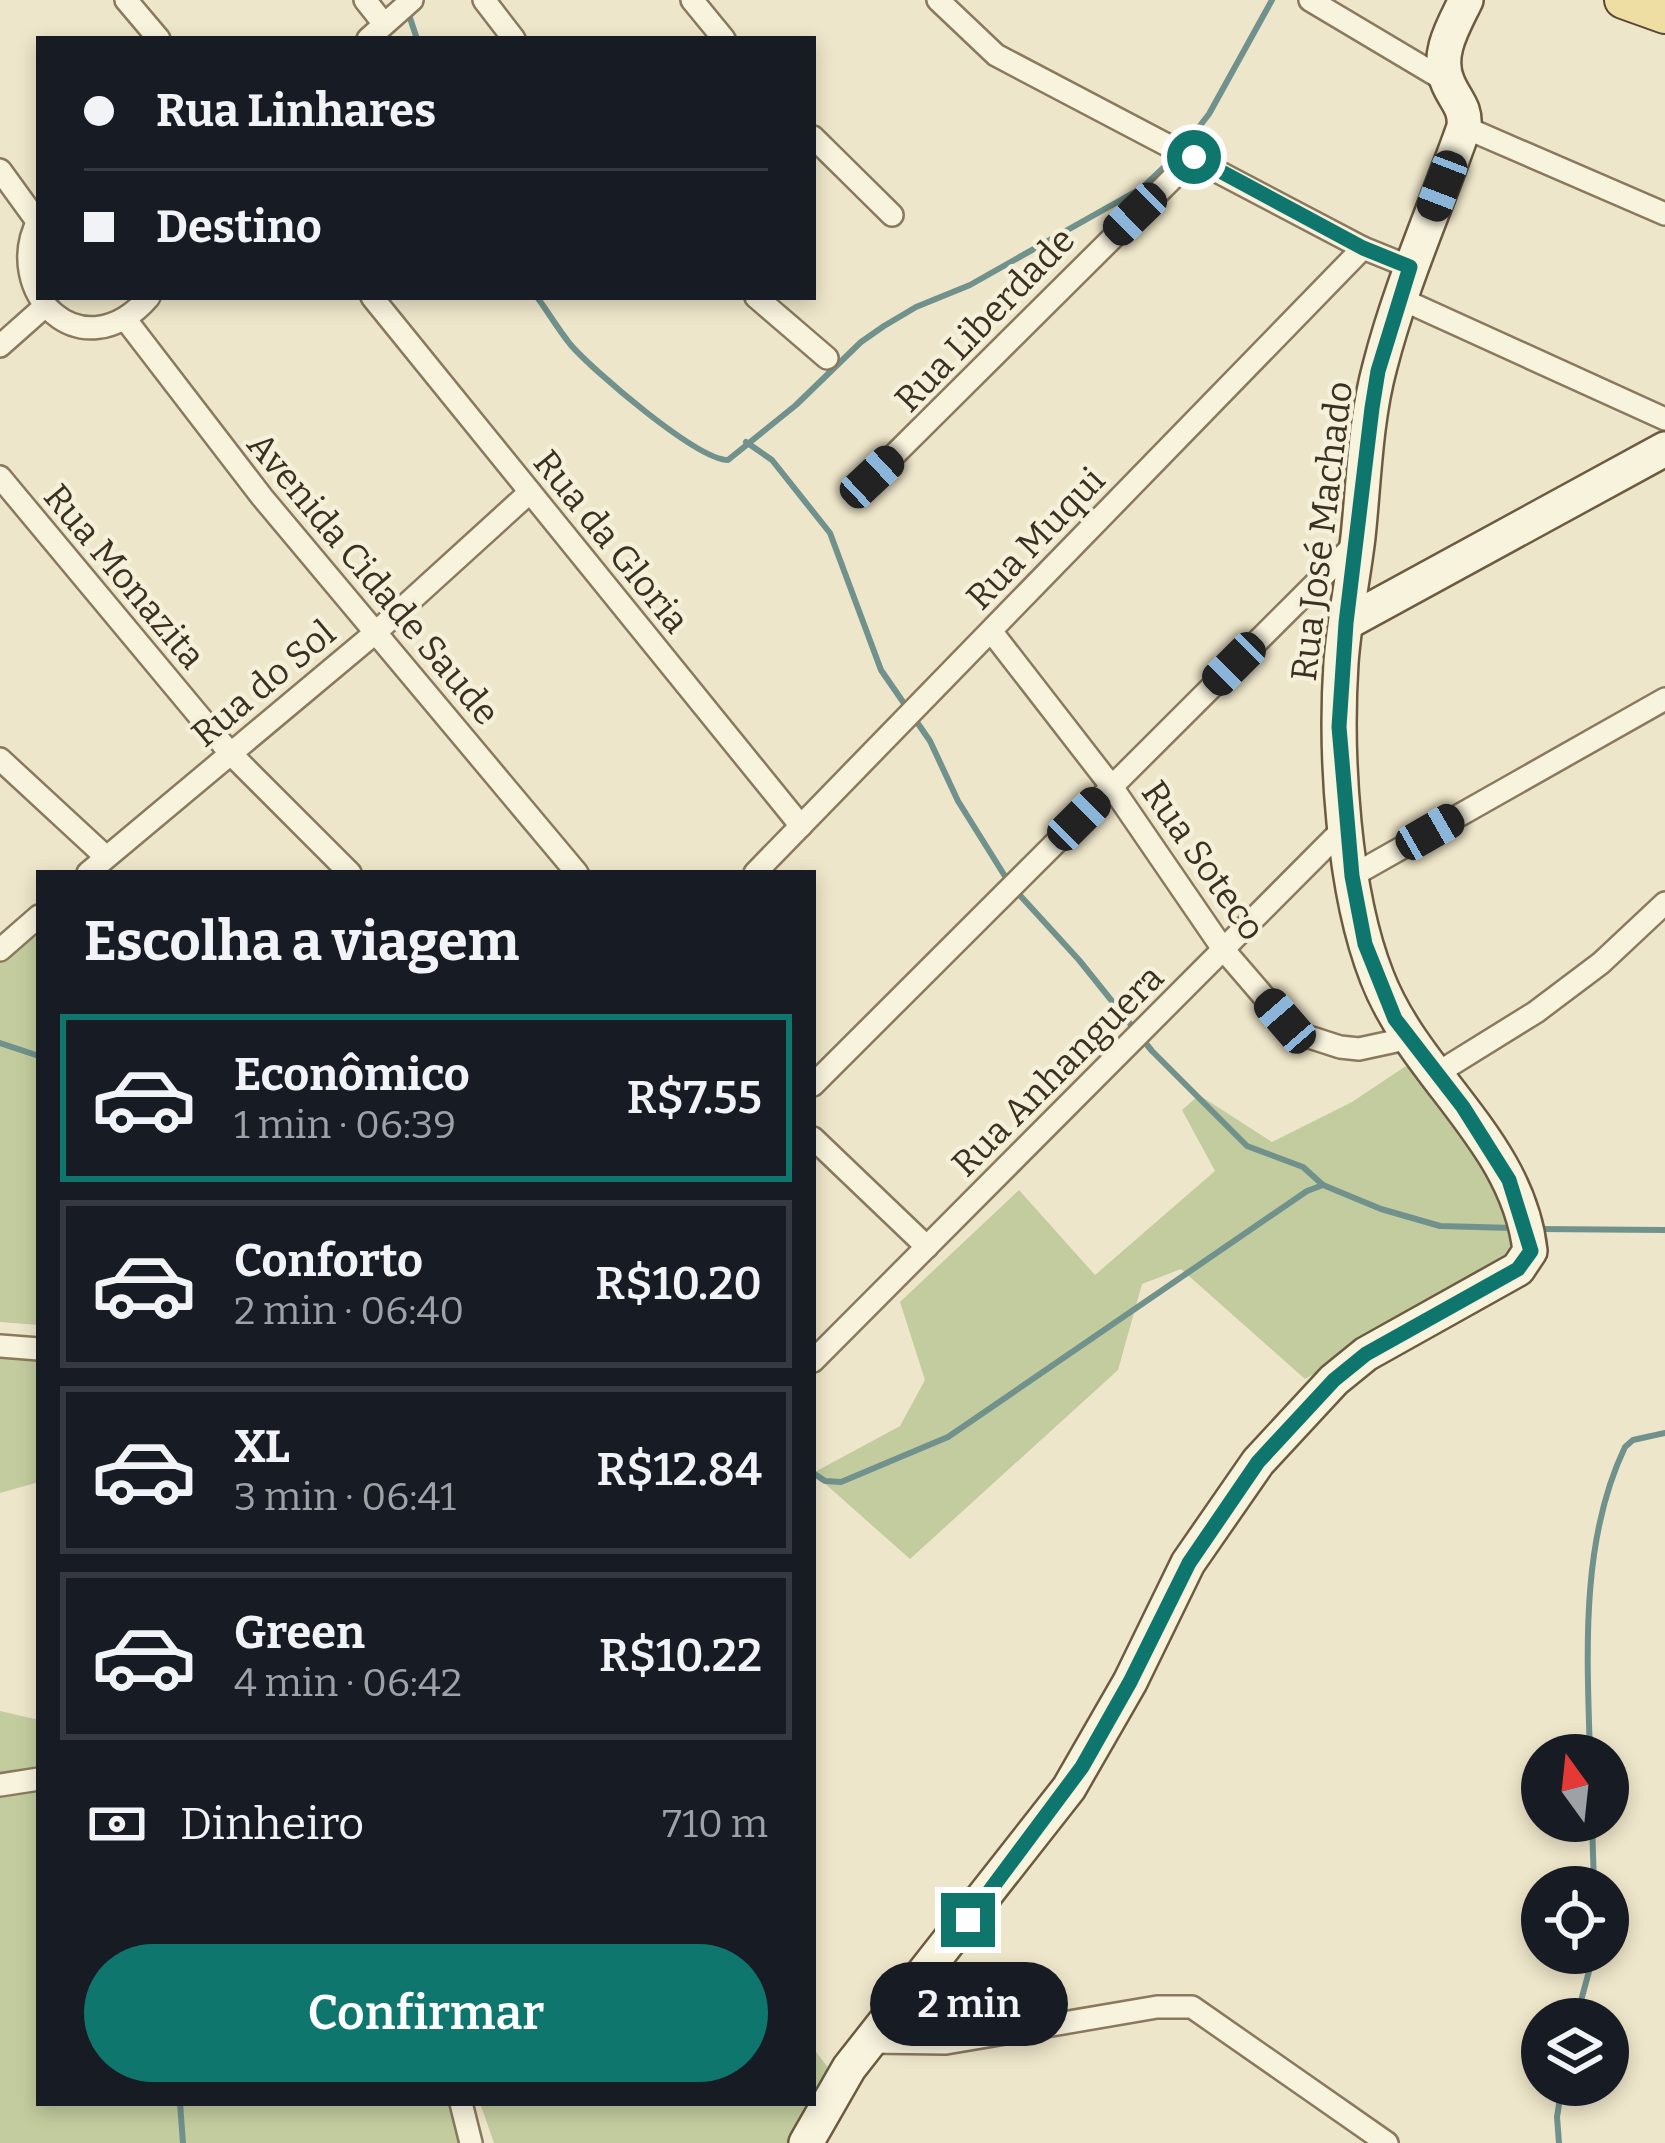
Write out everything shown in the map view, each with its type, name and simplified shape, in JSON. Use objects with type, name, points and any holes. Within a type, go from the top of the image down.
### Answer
[{"type":"main road","points":[[1623,0],[1665,15]]},
{"type":"street","points":[[126,0],[156,36]]},
{"type":"street","points":[[365,0],[376,32],[412,0]]},
{"type":"street","points":[[484,0],[512,36]]},
{"type":"street","points":[[692,0],[722,36]]},
{"type":"street","points":[[938,0],[996,55],[1363,248],[1405,283],[1665,418]]},
{"type":"street","points":[[1310,0],[1446,81]]},
{"type":"street","points":[[1466,0],[1444,52],[1446,81],[1465,113],[1464,127],[1665,214]]},
{"type":"street","name":"Rua José Machado","points":[[871,2042],[1069,1788],[1130,1682],[1189,1563],[1258,1462],[1334,1380],[1366,1354],[1518,1269],[1531,1251],[1509,1180],[1483,1135],[1395,1019],[1371,962],[1352,876],[1339,727],[1346,623],[1372,408],[1405,283],[1464,127]]},
{"type":"street","points":[[816,139],[892,215]]},
{"type":"street","name":"Rua Liberdade","points":[[872,477],[1194,157]]},
{"type":"street","points":[[0,170],[36,217]]},
{"type":"street","points":[[36,231],[30,263],[36,282]]},
{"type":"street","name":"Rua Muqui","points":[[758,870],[1363,248]]},
{"type":"street","points":[[42,300],[55,320],[72,326],[110,326],[126,320],[146,300]]},
{"type":"street","name":"Rua da Gloria","points":[[374,300],[801,826]]},
{"type":"street","points":[[759,300],[827,358]]},
{"type":"street","points":[[0,346],[44,308]]},
{"type":"street","name":"Avenida Cidade Saude","points":[[126,320],[262,496],[574,870]]},
{"type":"street","points":[[1346,623],[1665,449]]},
{"type":"street","name":"Rua Monazita","points":[[0,477],[230,753],[347,870]]},
{"type":"street","name":"Rua do Sol","points":[[91,870],[375,633],[530,492]]},
{"type":"street","points":[[816,1082],[1358,541]]},
{"type":"street","name":"Rua Soteco","points":[[991,631],[1112,787],[1223,950],[1285,1021],[1324,1043],[1359,1049],[1410,1039]]},
{"type":"street","points":[[1352,876],[1665,699]]},
{"type":"street","points":[[0,759],[106,857]]},
{"type":"street","name":"Rua Anhanguera","points":[[816,1358],[1347,825]]},
{"type":"street","points":[[1436,1074],[1536,1012],[1601,963],[1665,903]]},
{"type":"street","points":[[0,950],[36,919]]},
{"type":"street","points":[[816,1141],[927,1247]]},
{"type":"street","points":[[0,1346],[36,1349]]},
{"type":"street","points":[[0,1785],[36,1779]]},
{"type":"street","points":[[806,2143],[849,2068],[871,2042],[946,2043],[1157,2007],[1192,2007],[1387,2143]]},
{"type":"street","points":[[461,2106],[471,2143]]},
{"type":"green space","points":[[36,925],[36,1325],[0,1322],[0,956]]},
{"type":"green space","points":[[1406,1066],[1477,1159],[1492,1164],[1522,1260],[1305,1379],[1181,1269],[1142,1284],[1118,1370],[910,1559],[816,1476],[816,1471],[900,1426],[925,1380],[900,1302],[1019,1190],[1095,1275],[1215,1171],[1182,1110],[1199,1095],[1272,1142],[1352,1102]]},
{"type":"green space","points":[[0,1357],[36,1360],[36,1483],[0,1493]]},
{"type":"green space","points":[[0,1711],[36,1719],[36,2106],[453,2106],[464,2143],[0,2143]]},
{"type":"green space","points":[[816,2052],[836,2078],[794,2143],[494,2143],[481,2106],[816,2106]]},
{"type":"waterway","points":[[539,300],[570,344],[621,392],[693,446],[728,460],[884,326],[970,285],[1142,188],[1178,154],[1209,114],[1272,0]]},
{"type":"waterway","points":[[407,9],[416,36]]},
{"type":"waterway","points":[[746,442],[772,460],[830,533],[881,670],[930,741],[958,801],[1008,881]]},
{"type":"waterway","points":[[1016,891],[1152,1051],[1247,1146],[1303,1167],[1323,1185],[1381,1209],[1440,1226],[1513,1228]]},
{"type":"waterway","points":[[0,1043],[36,1055]]},
{"type":"waterway","points":[[816,1475],[841,1482],[948,1437],[1307,1191],[1323,1185]]},
{"type":"waterway","points":[[1538,1229],[1665,1230]]},
{"type":"waterway","points":[[1589,1734],[1590,1598],[1600,1521],[1625,1447],[1633,1440],[1665,1433]]},
{"type":"waterway","points":[[1593,1842],[1593,1866]]},
{"type":"waterway","points":[[1582,1998],[1588,1974]]},
{"type":"waterway","points":[[180,2106],[183,2143]]},
{"type":"waterway","points":[[1559,2106],[1559,2143]]},
{"type":"route","points":[[968,1920],[1037,1833],[1096,1745],[1189,1563],[1258,1462],[1334,1380],[1366,1354],[1518,1269],[1531,1251],[1509,1180],[1483,1135],[1395,1019],[1365,944],[1352,876],[1339,727],[1342,661],[1378,371],[1410,267],[1363,248],[1194,157]]}]
